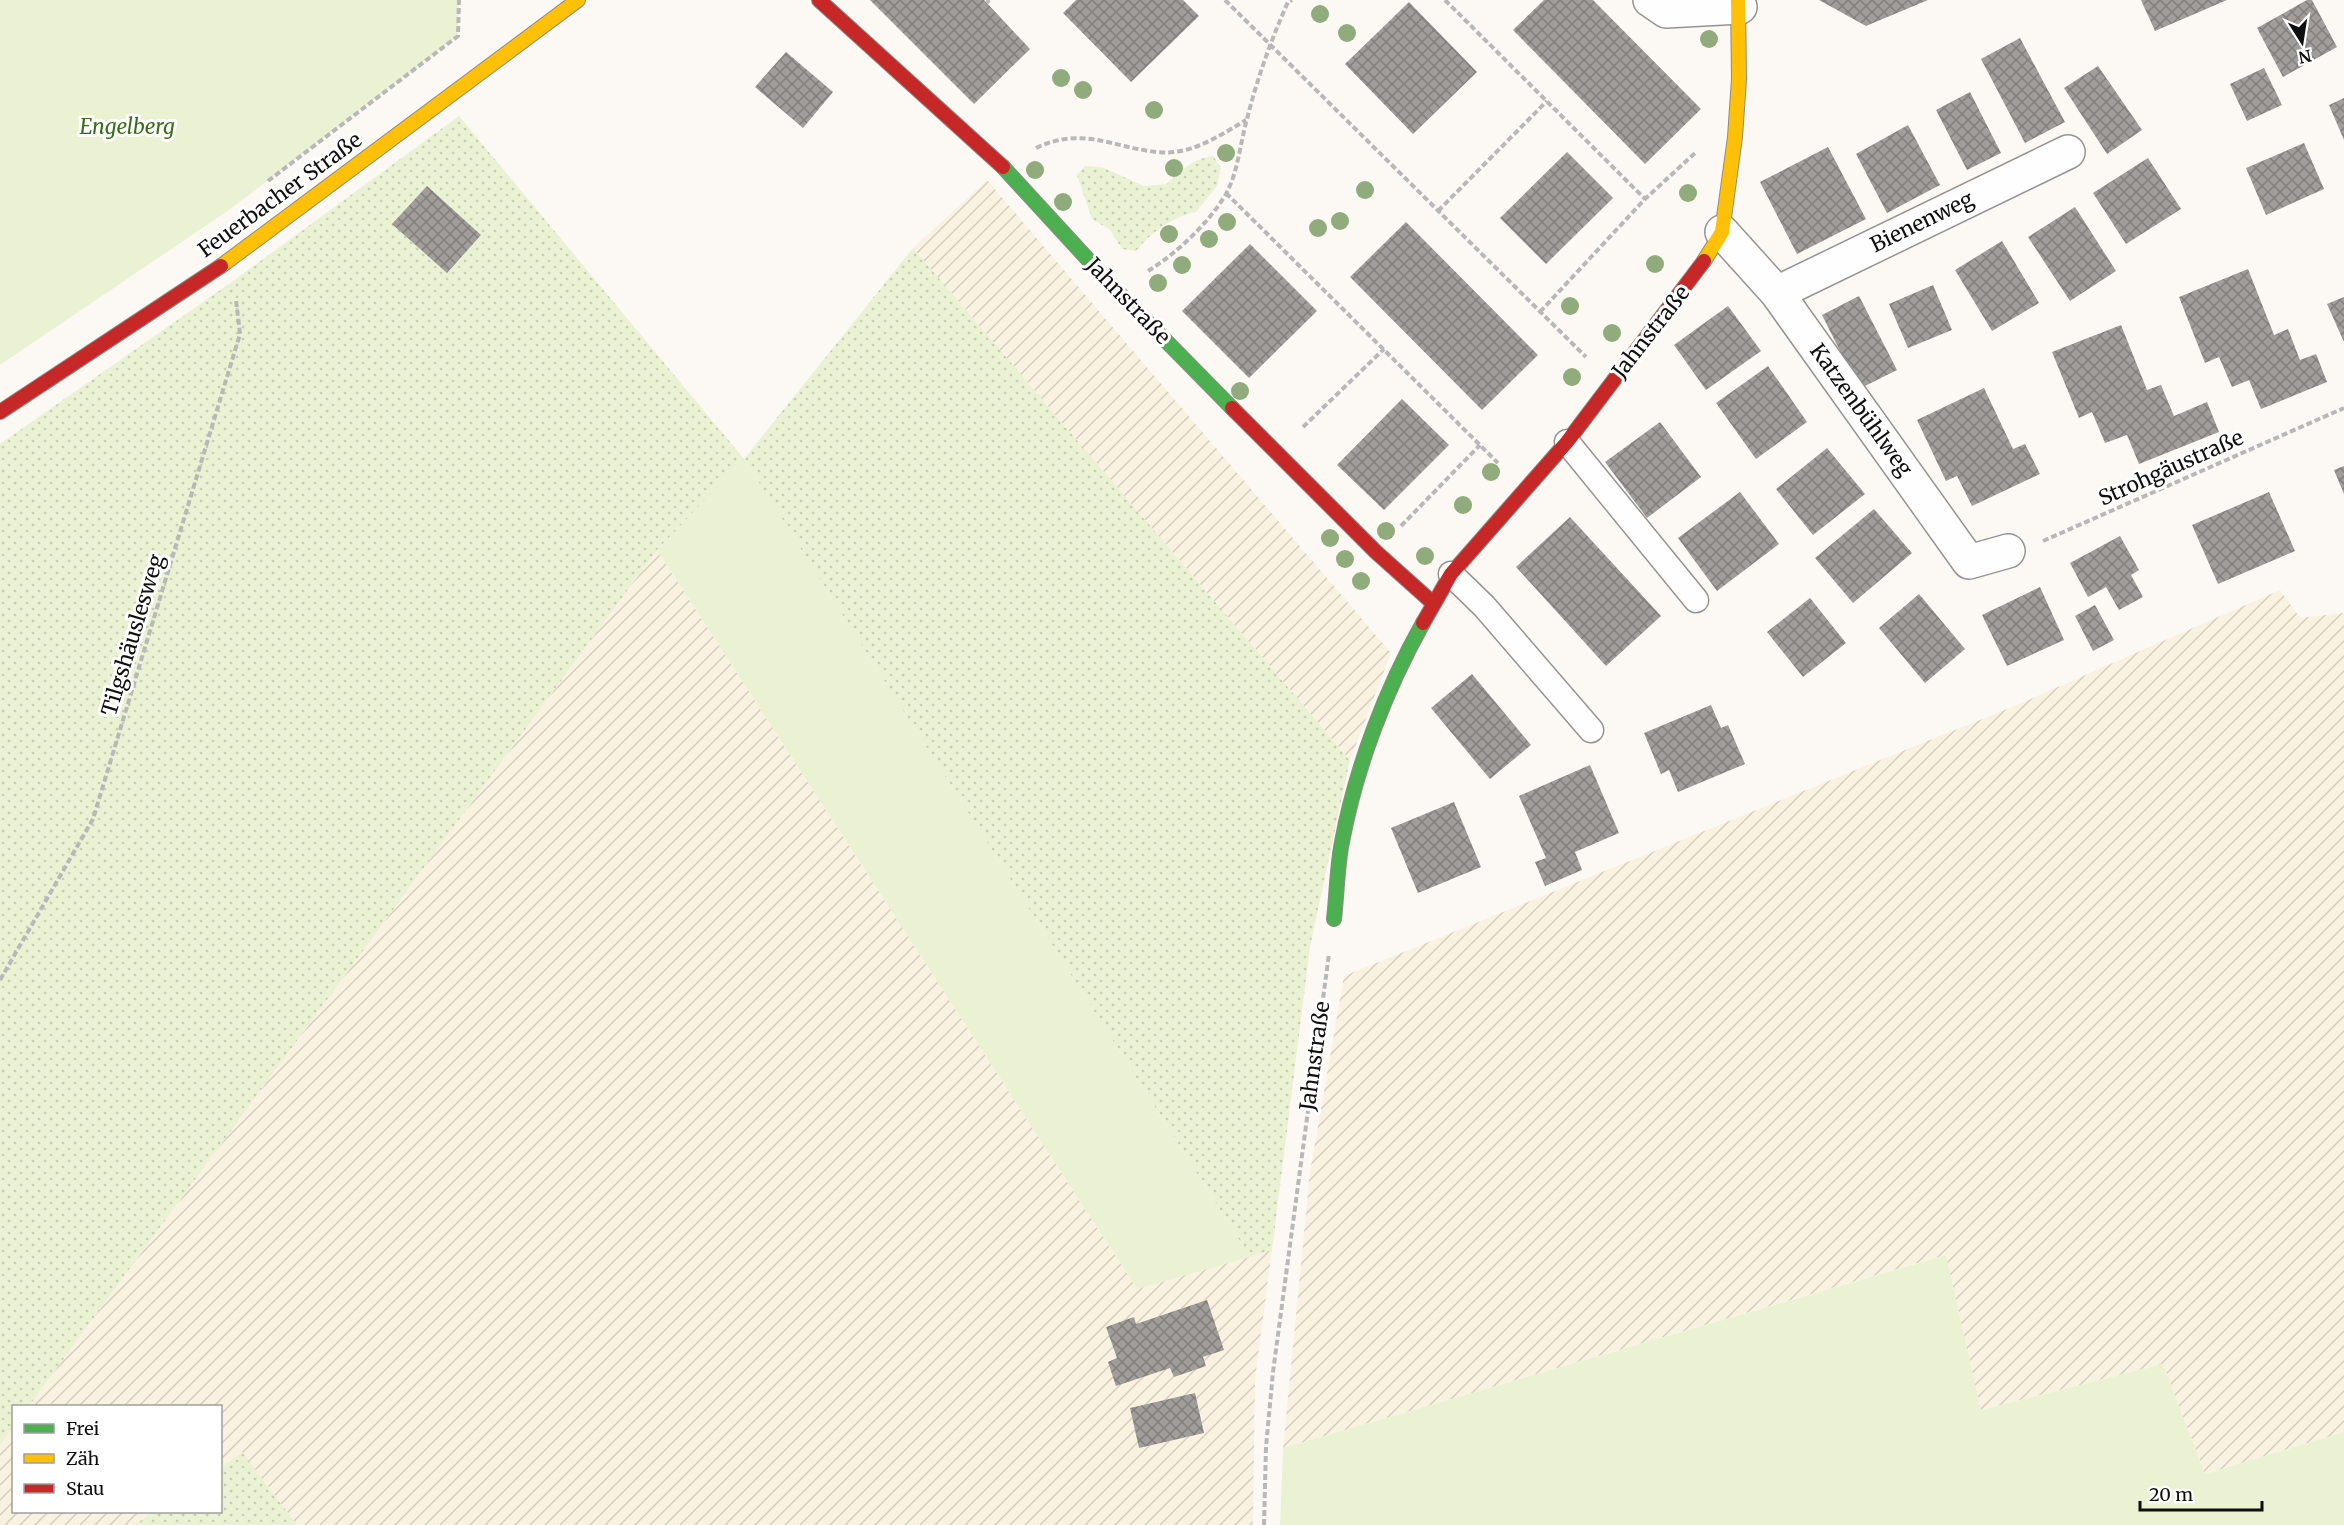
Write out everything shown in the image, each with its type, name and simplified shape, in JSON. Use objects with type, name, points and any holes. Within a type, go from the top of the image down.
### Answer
[{"type":"street","name":"Feuerbacher Straße","points":[[0,412],[231,259],[578,0]]},
{"type":"street","name":"Jahnstraße","points":[[819,0],[1003,167],[1116,290],[1376,552],[1434,604]]},
{"type":"street","name":"Jahnstraße","points":[[1334,919],[1342,842],[1360,772],[1401,666],[1434,604],[1452,574],[1567,442],[1694,276],[1722,232],[1735,136],[1739,4],[1666,10],[1650,0]]},
{"type":"street","name":"Bienenweg","points":[[1777,293],[2068,152]]},
{"type":"street","name":"Katzenbühlweg","points":[[1722,232],[1777,293],[1969,562],[2008,551]]},
{"type":"lane","points":[[1567,442],[1696,600]]},
{"type":"lane","points":[[1452,574],[1484,606],[1591,730]]},
{"type":"path","points":[[1225,0],[1612,383]]},
{"type":"path","points":[[1116,290],[1163,262],[1201,226],[1226,194],[1239,156],[1269,44],[1288,2],[1292,0]]},
{"type":"path","points":[[1445,0],[1645,199]]},
{"type":"path","points":[[1438,211],[1547,101]]},
{"type":"path","points":[[1003,167],[1051,141],[1090,137],[1159,152],[1205,145],[1247,120]]},
{"type":"path","points":[[1540,312],[1645,199],[1711,138],[1735,136]]},
{"type":"path","points":[[1226,194],[1525,489]]},
{"type":"path","name":"Tilgshäuslesweg","points":[[0,981],[93,819],[240,334],[235,291]]},
{"type":"path","points":[[1298,432],[1384,349]]},
{"type":"path","name":"Strohgäustraße","points":[[2008,551],[2048,539],[2344,408]]},
{"type":"path","points":[[1396,531],[1480,445]]},
{"type":"path","name":"Jahnstraße","points":[[1264,1525],[1266,1447],[1273,1372],[1334,919]]},
{"type":"shaded area","points":[[987,180],[1391,653],[1350,760],[913,248]]},
{"type":"shaded area","points":[[657,550],[1137,1289],[1272,1250],[1255,1379],[1253,1525],[297,1525],[242,1452],[222,1466],[222,1405],[30,1405]]},
{"type":"shaded area","points":[[2280,590],[2300,618],[2344,613],[2344,1432],[2205,1474],[2163,1364],[1981,1410],[1945,1255],[1283,1448],[1310,1172],[1344,976],[2012,707]]},
{"type":"shaded area","points":[[12,1428],[12,1513],[152,1513],[134,1525],[0,1525],[0,1445]]},
{"type":"green space","name":"Engelberg","points":[[0,0],[459,0],[458,36],[229,210],[0,365]]},
{"type":"green space","points":[[459,116],[744,459],[913,248],[1350,760],[1310,947],[1272,1250],[1250,1257],[744,460],[657,550],[30,1405],[12,1405],[12,1428],[0,1445],[0,444],[233,281]]},
{"type":"green space","points":[[1213,156],[1221,167],[1217,186],[1196,212],[1163,226],[1136,251],[1122,249],[1110,230],[1092,219],[1077,175],[1085,166],[1102,167],[1144,186],[1167,184],[1193,162]]},
{"type":"green space","points":[[744,459],[1250,1257],[1137,1289],[657,550]]},
{"type":"green space","points":[[1946,1255],[1981,1410],[2163,1364],[2205,1474],[2344,1432],[2344,1525],[1280,1525],[1283,1448]]},
{"type":"green space","points":[[242,1452],[297,1525],[134,1525],[152,1513],[222,1513],[222,1466]]},
{"type":"building","points":[[870,0],[984,0],[1030,49],[974,104]]},
{"type":"building","points":[[1076,0],[1183,0],[1199,16],[1131,82],[1063,13]]},
{"type":"building","points":[[1544,0],[1593,0],[1701,109],[1645,164],[1513,30]]},
{"type":"building","points":[[1819,0],[1928,0],[1866,26]]},
{"type":"building","points":[[2141,0],[2227,0],[2155,31]]},
{"type":"building","points":[[2307,0],[2312,0],[2337,47],[2283,77],[2257,28]]},
{"type":"building","points":[[1409,2],[1477,72],[1413,134],[1345,64]]},
{"type":"building","points":[[2020,38],[2065,122],[2025,143],[1981,59]]},
{"type":"building","points":[[786,52],[833,92],[803,128],[755,87]]},
{"type":"building","points":[[2098,66],[2142,130],[2107,154],[2064,88]]},
{"type":"building","points":[[2264,68],[2282,105],[2247,121],[2230,84]]},
{"type":"building","points":[[1970,92],[2001,153],[1967,170],[1936,110]]},
{"type":"building","points":[[2344,98],[2344,140],[2329,105]]},
{"type":"building","points":[[1908,125],[1940,185],[1887,213],[1856,154]]},
{"type":"building","points":[[2304,143],[2324,189],[2266,215],[2246,168]]},
{"type":"building","points":[[1828,147],[1866,219],[1797,254],[1760,182]]},
{"type":"building","points":[[1567,152],[1613,198],[1546,264],[1500,218]]},
{"type":"building","points":[[2148,158],[2181,209],[2126,244],[2093,193]]},
{"type":"building","points":[[427,186],[481,235],[447,273],[392,224]]},
{"type":"building","points":[[2075,207],[2116,271],[2070,301],[2028,237]]},
{"type":"building","points":[[1406,222],[1538,355],[1482,410],[1350,277]]},
{"type":"building","points":[[2002,241],[2039,303],[1992,331],[1955,270]]},
{"type":"building","points":[[1250,244],[1317,311],[1249,378],[1182,311]]},
{"type":"building","points":[[2248,269],[2274,335],[2288,329],[2300,360],[2316,354],[2327,382],[2261,409],[2249,380],[2232,387],[2219,357],[2205,363],[2179,297]]},
{"type":"building","points":[[1933,285],[1952,330],[1908,348],[1889,304]]},
{"type":"building","points":[[1859,296],[1897,370],[1859,389],[1822,315]]},
{"type":"building","points":[[2344,297],[2344,342],[2327,304]]},
{"type":"building","points":[[1728,306],[1761,351],[1706,390],[1674,345]]},
{"type":"building","points":[[2121,325],[2147,390],[2161,385],[2174,416],[2207,402],[2219,432],[2139,464],[2127,435],[2105,443],[2092,412],[2079,418],[2052,352]]},
{"type":"building","points":[[1768,366],[1807,422],[1756,459],[1716,403]]},
{"type":"building","points":[[1984,388],[2013,449],[2025,444],[2040,474],[1972,506],[1957,476],[1946,481],[1917,420]]},
{"type":"building","points":[[1402,399],[1449,445],[1384,510],[1337,465]]},
{"type":"building","points":[[1660,422],[1701,477],[1647,518],[1605,462]]},
{"type":"building","points":[[1827,448],[1865,494],[1813,535],[1776,489]]},
{"type":"building","points":[[2344,466],[2344,494],[2334,470]]},
{"type":"building","points":[[1740,492],[1779,544],[1717,591],[1678,538]]},
{"type":"building","points":[[2269,492],[2295,551],[2218,584],[2192,525]]},
{"type":"building","points":[[1874,509],[1912,553],[1853,603],[1815,558]]},
{"type":"building","points":[[1570,517],[1661,616],[1606,666],[1516,567]]},
{"type":"building","points":[[2120,536],[2139,570],[2131,575],[2143,597],[2119,610],[2106,587],[2088,597],[2070,563]]},
{"type":"building","points":[[2040,587],[2064,640],[2007,666],[1982,615]]},
{"type":"building","points":[[1919,594],[1965,649],[1925,683],[1879,628]]},
{"type":"building","points":[[1810,598],[1846,643],[1803,677],[1767,632]]},
{"type":"building","points":[[2095,605],[2114,640],[2093,651],[2075,616]]},
{"type":"building","points":[[1472,674],[1531,745],[1490,779],[1431,708]]},
{"type":"building","points":[[1711,705],[1721,728],[1728,725],[1745,764],[1678,792],[1669,770],[1661,774],[1644,733]]},
{"type":"building","points":[[1590,765],[1619,833],[1575,852],[1582,870],[1545,886],[1535,862],[1546,858],[1519,796]]},
{"type":"building","points":[[1454,802],[1481,867],[1418,893],[1391,828]]},
{"type":"building","points":[[1207,1300],[1224,1350],[1203,1357],[1206,1366],[1174,1377],[1170,1368],[1116,1386],[1108,1362],[1117,1358],[1106,1327],[1134,1317],[1136,1324]]},
{"type":"building","points":[[1195,1393],[1204,1433],[1139,1448],[1130,1408]]},
{"type":"traffic: fast","points":[[1003,167],[1116,290],[1232,408]]},
{"type":"traffic: fast","points":[[1334,919],[1340,851],[1355,785],[1385,702],[1423,623]]},
{"type":"traffic: slow","points":[[221,266],[578,0]]},
{"type":"traffic: slow","points":[[1704,261],[1722,232],[1735,137],[1739,79],[1738,0]]},
{"type":"traffic: jam","points":[[819,0],[1003,167]]},
{"type":"traffic: jam","points":[[1423,623],[1451,574],[1567,442],[1704,261]]},
{"type":"traffic: jam","points":[[0,412],[221,266]]},
{"type":"traffic: jam","points":[[1232,408],[1376,552],[1434,604]]}]
